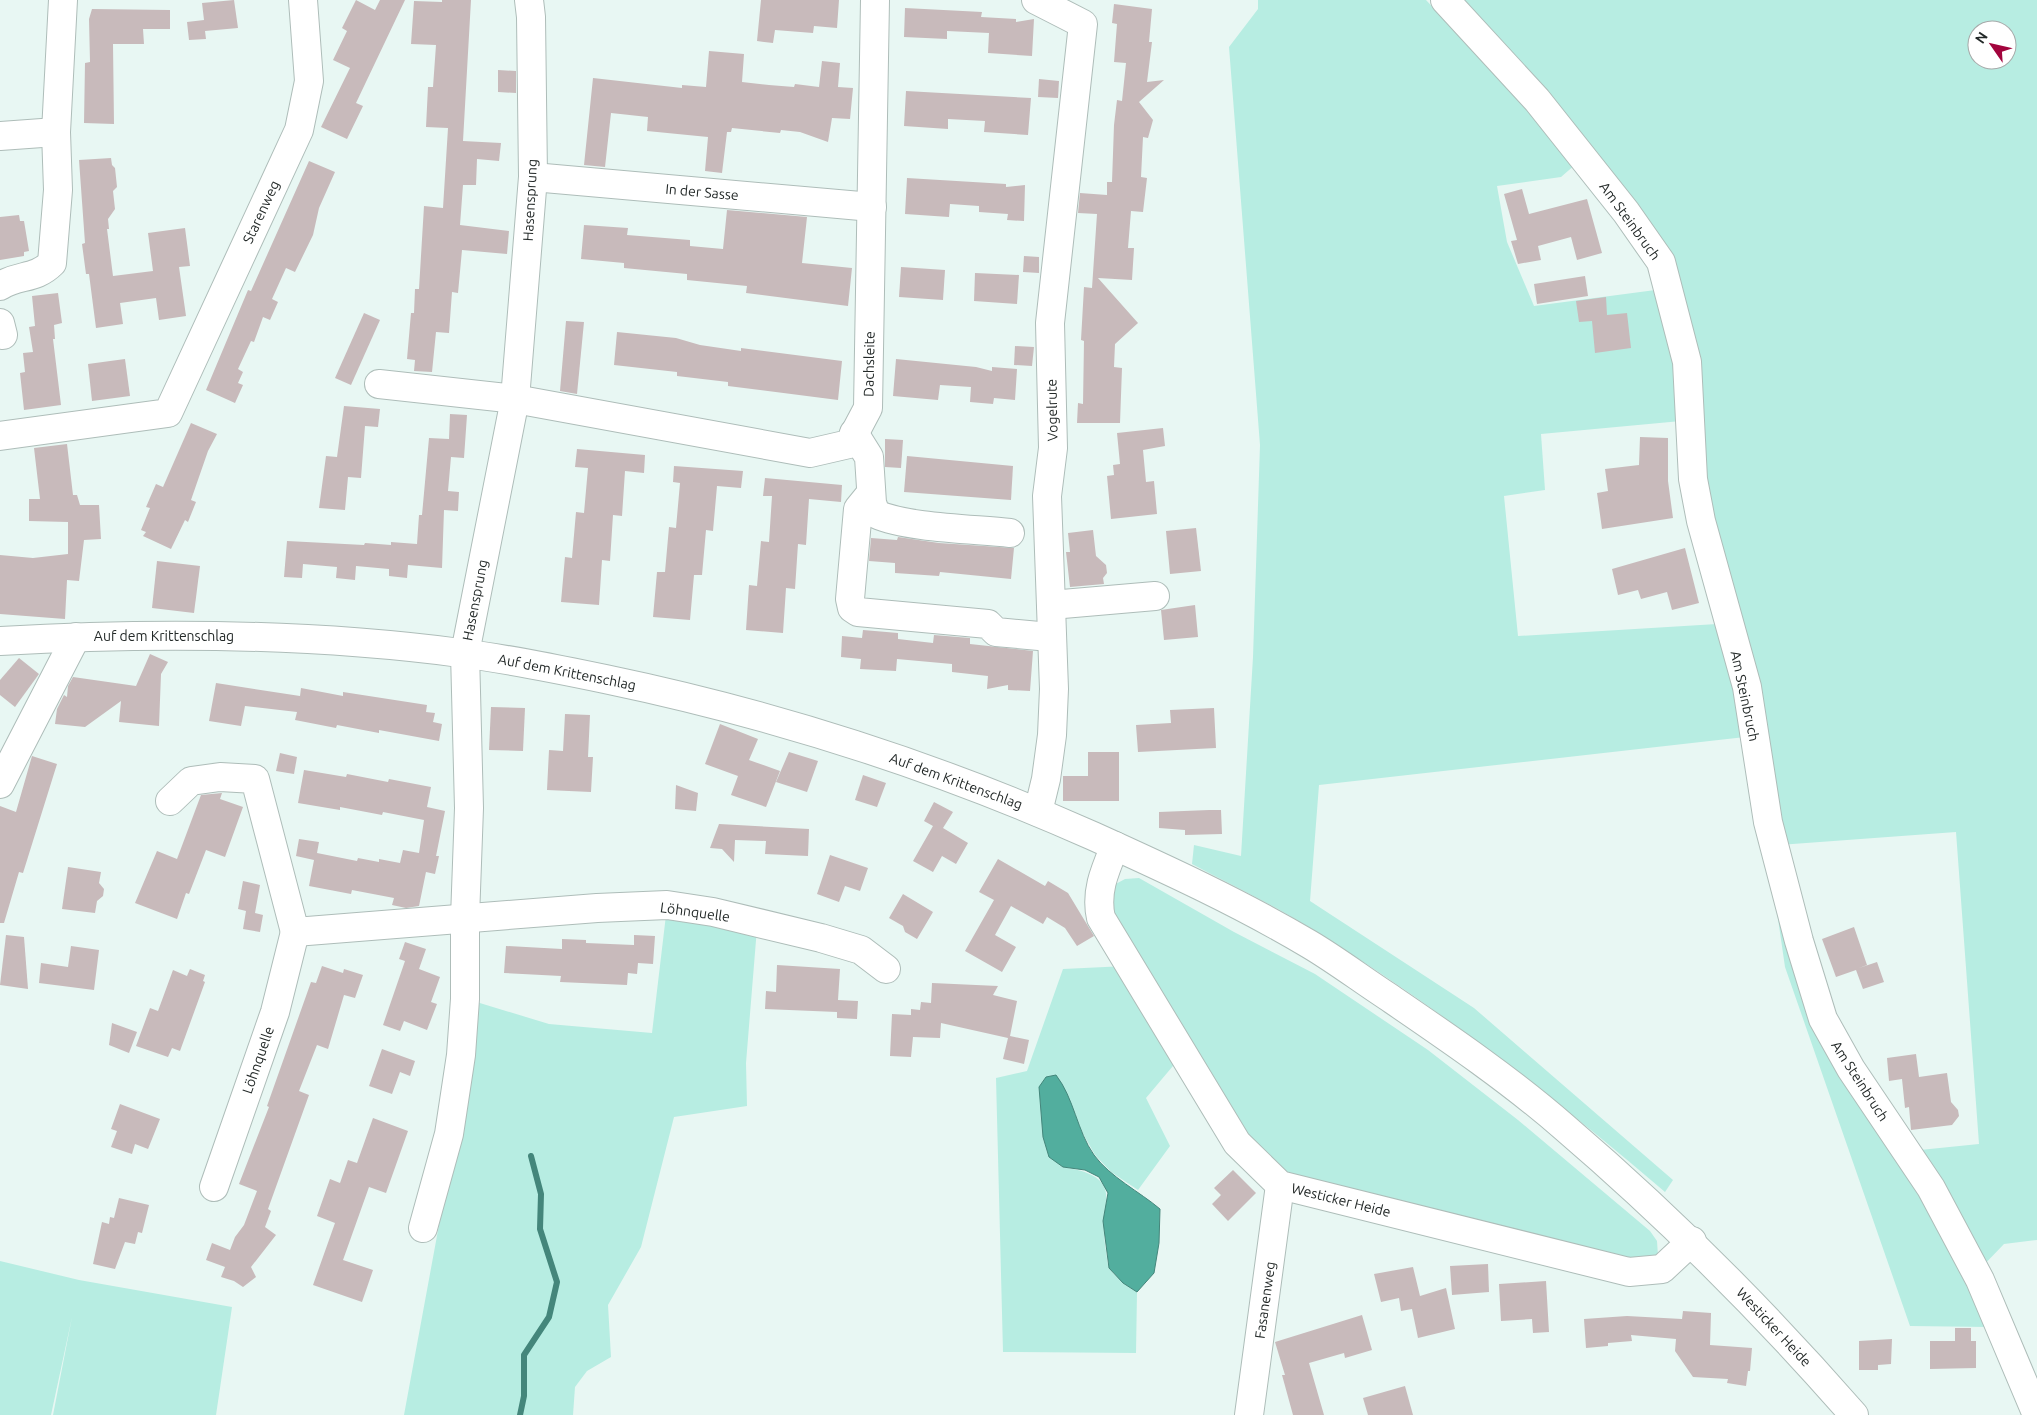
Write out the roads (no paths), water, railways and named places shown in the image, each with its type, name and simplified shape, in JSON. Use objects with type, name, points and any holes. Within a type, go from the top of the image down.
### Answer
[{"type":"street","points":[[0,286],[7,281],[42,273],[52,263],[58,190],[56,132],[63,0]]},
{"type":"street","name":"Starenweg","points":[[0,436],[168,413],[299,130],[309,81],[303,0]]},
{"type":"street","name":"Hasensprung","points":[[465,653],[515,399],[533,177],[531,17],[529,0]]},
{"type":"street","name":"Dachsleite","points":[[515,399],[810,453],[849,444],[868,408],[875,0]]},
{"type":"street","name":"Vogelrute","points":[[1036,0],[1083,24],[1050,323],[1053,448],[1047,496],[1051,605],[1050,637],[1054,689],[1052,735],[1046,779],[1038,812]]},
{"type":"street","name":"Am Steinbruch","points":[[1445,0],[1537,100],[1626,212],[1661,262],[1687,362],[1693,479],[1701,521],[1746,687],[1768,822],[1799,941],[1823,1019],[1851,1069],[1931,1188],[1980,1280],[2036,1415]]},
{"type":"street","points":[[0,136],[56,132]]},
{"type":"street","name":"In der Sasse","points":[[533,177],[872,206]]},
{"type":"street","points":[[379,384],[515,399]]},
{"type":"street","points":[[854,433],[869,457],[871,494],[876,514],[887,519],[1010,533]]},
{"type":"street","points":[[871,494],[858,509],[850,599],[852,608],[858,612],[971,621],[988,624],[996,632],[1050,637]]},
{"type":"street","points":[[1051,605],[1155,596]]},
{"type":"street","name":"Auf dem Krittenschlag","points":[[0,642],[76,637],[216,635],[348,642],[465,653],[672,692],[766,716],[895,758],[1038,812]]},
{"type":"street","name":"Auf dem Krittenschlag","points":[[0,784],[76,637]]},
{"type":"street","points":[[422,1228],[449,1134],[461,1055],[465,999],[465,918],[469,808],[465,653]]},
{"type":"street","name":"Löhnquelle","points":[[170,801],[191,782],[235,777],[255,779],[295,932],[274,1012],[214,1187]]},
{"type":"street","name":"Westicker Heide","points":[[1038,812],[1185,878],[1310,944],[1442,1033],[1561,1124],[1692,1241],[1772,1322],[1854,1415]]},
{"type":"street","name":"Westicker Heide","points":[[1115,846],[1099,890],[1097,903],[1101,918],[1237,1142],[1280,1185],[1629,1272],[1662,1269],[1692,1241]]},
{"type":"street","name":"Löhnquelle","points":[[295,932],[597,908],[667,905],[713,912],[821,938],[861,950],[886,969]]},
{"type":"street","name":"Fasanenweg","points":[[1249,1415],[1280,1185]]},
{"type":"waterway","points":[[520,1415],[524,1396],[524,1355],[549,1317],[557,1282],[540,1229],[541,1194],[531,1156]]}]
